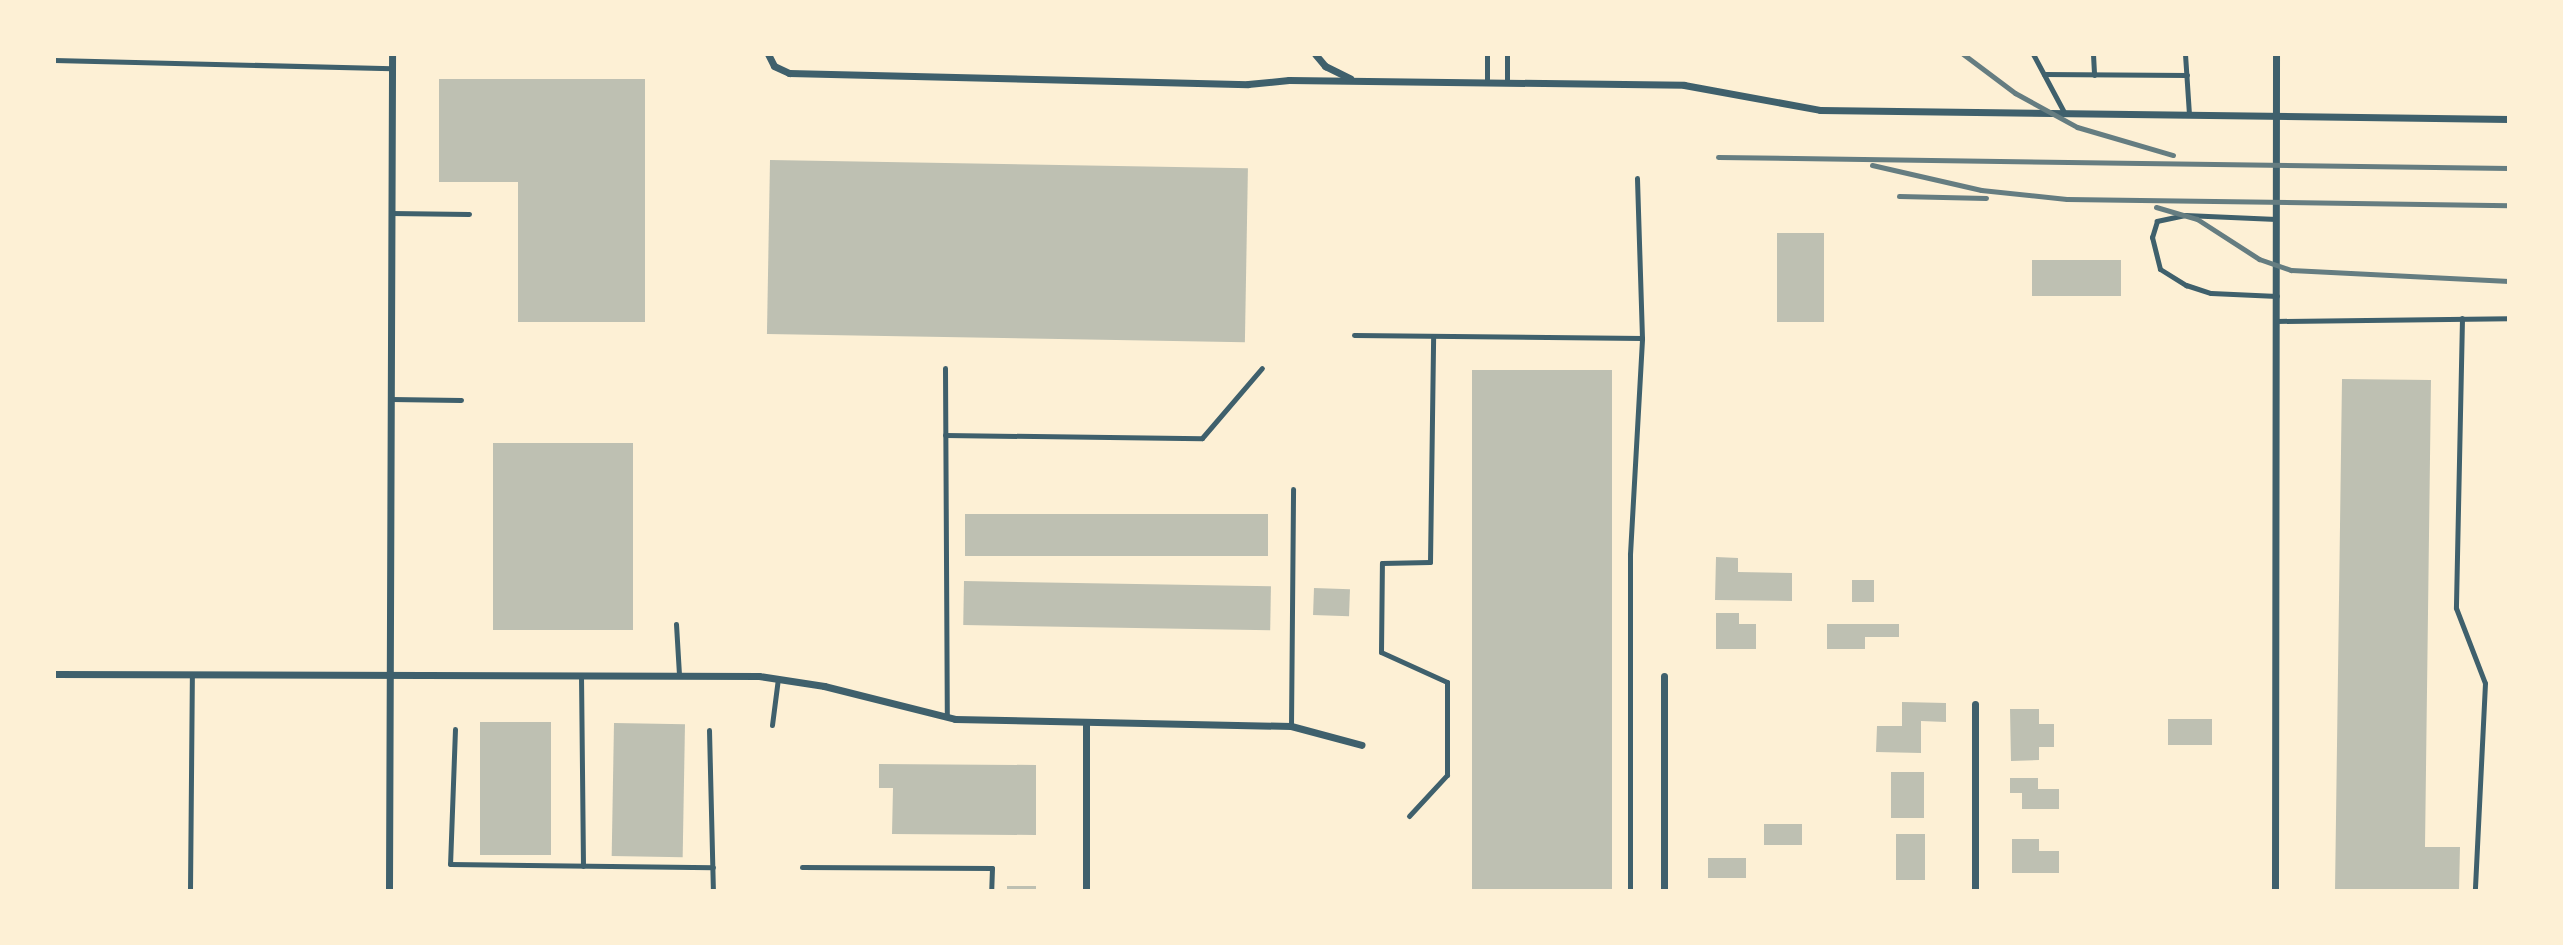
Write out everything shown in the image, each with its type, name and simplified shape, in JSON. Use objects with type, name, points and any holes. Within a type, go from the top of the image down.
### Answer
[{"type":"street","points":[[389,891],[392,54]]},
{"type":"street","points":[[768,54],[774,66],[789,73],[1248,84],[1357,81],[1684,86],[1820,110],[2509,119]]},
{"type":"street","points":[[1315,54],[1325,66],[1357,81]]},
{"type":"street","points":[[2275,891],[2276,54]]},
{"type":"street","points":[[54,674],[778,678],[947,718],[1291,726],[1362,745]]},
{"type":"street","points":[[1664,676],[1664,891]]},
{"type":"street","points":[[1975,704],[1975,891]]},
{"type":"street","points":[[1086,723],[1086,891]]},
{"type":"lane","points":[[1487,54],[1487,83]]},
{"type":"lane","points":[[1507,54],[1507,83]]},
{"type":"lane","points":[[2033,54],[2064,112]]},
{"type":"lane","points":[[2093,54],[2094,75]]},
{"type":"lane","points":[[2185,54],[2189,115]]},
{"type":"lane","points":[[54,60],[392,68]]},
{"type":"lane","points":[[2044,74],[2186,75]]},
{"type":"lane","points":[[1630,891],[1630,554],[1642,338],[1637,178]]},
{"type":"lane","points":[[391,213],[469,214]]},
{"type":"lane","points":[[2276,219],[2185,215],[2157,221],[2152,237],[2160,269],[2186,285],[2211,293],[2277,296]]},
{"type":"lane","points":[[2462,318],[2456,608],[2485,683],[2475,891]]},
{"type":"lane","points":[[2277,321],[2509,318]]},
{"type":"lane","points":[[1354,335],[1433,338],[1642,338]]},
{"type":"lane","points":[[1409,816],[1447,775],[1447,682],[1381,652],[1382,563],[1430,562],[1433,338]]},
{"type":"lane","points":[[945,435],[1202,438],[1262,368]]},
{"type":"lane","points":[[945,369],[947,718]]},
{"type":"lane","points":[[391,399],[461,400]]},
{"type":"lane","points":[[1291,726],[1293,489]]},
{"type":"lane","points":[[676,624],[679,676]]},
{"type":"lane","points":[[190,891],[192,674]]},
{"type":"lane","points":[[581,676],[583,866]]},
{"type":"lane","points":[[772,725],[778,678]]},
{"type":"lane","points":[[454,729],[450,864],[713,867]]},
{"type":"lane","points":[[709,730],[713,891]]},
{"type":"lane","points":[[802,867],[992,868],[991,891]]},
{"type":"building","points":[[439,79],[645,79],[645,322],[518,322],[518,182],[439,182]]},
{"type":"building","points":[[770,160],[1248,168],[1245,342],[767,334]]},
{"type":"building","points":[[1777,233],[1824,233],[1824,322],[1777,322]]},
{"type":"building","points":[[2032,260],[2121,260],[2121,296],[2032,296]]},
{"type":"building","points":[[1472,370],[1612,370],[1612,891],[1472,891]]},
{"type":"building","points":[[2342,379],[2431,380],[2425,847],[2460,847],[2459,891],[2335,891]]},
{"type":"building","points":[[493,443],[633,443],[633,630],[493,630]]},
{"type":"building","points":[[965,514],[1268,514],[1268,556],[965,556]]},
{"type":"building","points":[[1716,557],[1738,558],[1738,572],[1792,573],[1792,601],[1715,600]]},
{"type":"building","points":[[1852,580],[1874,580],[1874,602],[1852,602]]},
{"type":"building","points":[[964,581],[1271,586],[1270,630],[963,625]]},
{"type":"building","points":[[1314,588],[1350,589],[1349,616],[1313,615]]},
{"type":"building","points":[[1716,613],[1739,613],[1739,624],[1756,624],[1756,649],[1716,649]]},
{"type":"building","points":[[1827,624],[1899,624],[1899,637],[1865,637],[1865,649],[1827,649]]},
{"type":"building","points":[[1902,702],[1946,703],[1946,722],[1921,721],[1921,753],[1876,752],[1877,726],[1902,726]]},
{"type":"building","points":[[2010,709],[2039,709],[2039,724],[2054,724],[2054,747],[2039,747],[2039,760],[2011,761]]},
{"type":"building","points":[[2168,719],[2212,719],[2212,745],[2168,745]]},
{"type":"building","points":[[480,722],[551,722],[551,855],[480,855]]},
{"type":"building","points":[[614,723],[685,724],[683,857],[612,856]]},
{"type":"building","points":[[879,764],[1036,765],[1036,835],[892,834],[893,788],[879,788]]},
{"type":"building","points":[[1891,772],[1924,772],[1924,818],[1891,818]]},
{"type":"building","points":[[2010,778],[2038,778],[2038,789],[2059,789],[2059,809],[2022,809],[2022,793],[2010,793]]},
{"type":"building","points":[[1764,824],[1802,824],[1802,845],[1764,845]]},
{"type":"building","points":[[1896,834],[1925,834],[1925,880],[1896,880]]},
{"type":"building","points":[[2012,839],[2039,839],[2039,851],[2059,851],[2059,873],[2012,873]]},
{"type":"building","points":[[1708,858],[1746,858],[1746,878],[1708,878]]},
{"type":"building","points":[[1007,886],[1036,886],[1036,891],[1007,891]]},
{"type":"railway","points":[[1963,54],[2015,93],[2077,127],[2173,155]]},
{"type":"railway","points":[[1718,157],[2509,168]]},
{"type":"railway","points":[[1872,165],[1981,190],[2067,199],[2509,205]]},
{"type":"railway","points":[[1899,196],[1986,198]]},
{"type":"railway","points":[[2156,207],[2197,219],[2259,259],[2291,270],[2509,281]]}]
